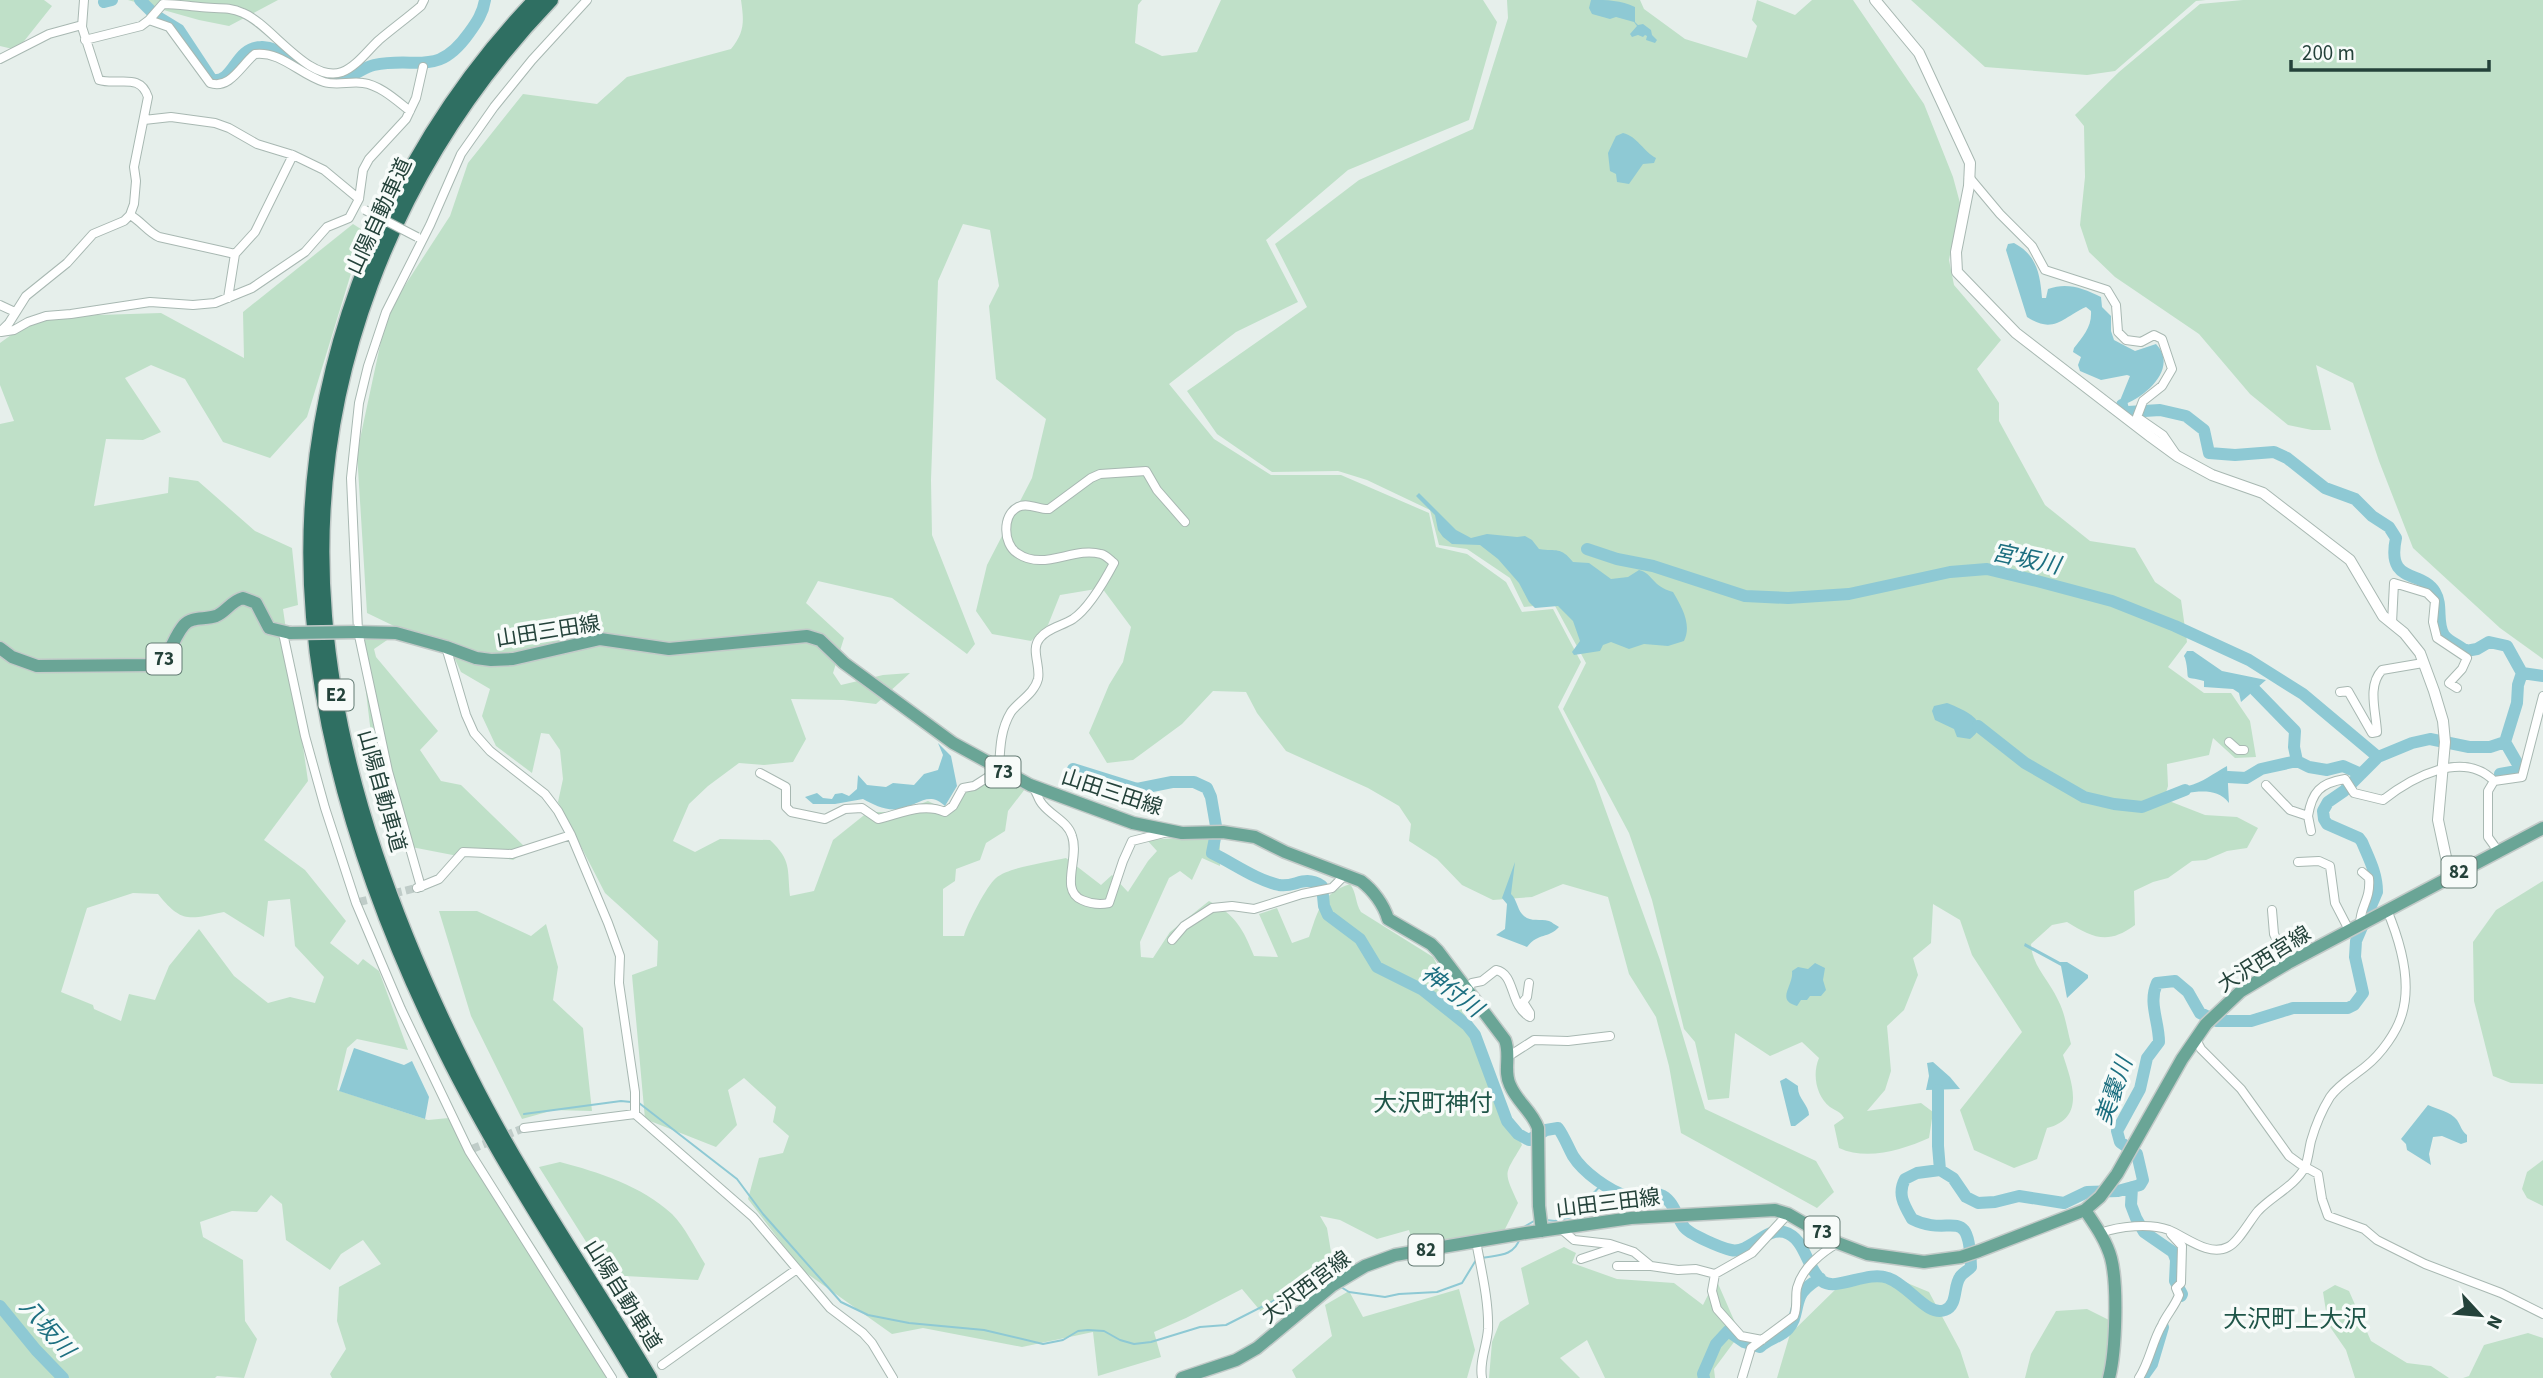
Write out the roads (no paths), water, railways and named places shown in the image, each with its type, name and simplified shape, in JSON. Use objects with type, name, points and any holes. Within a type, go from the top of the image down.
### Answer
[{"type":"highway","name":"山陽自動車道","points":[[535,0],[482,60],[431,134],[387,213],[355,290],[331,375],[317,456],[311,537],[313,616],[329,726],[340,772],[373,877],[412,981],[490,1138],[637,1378]]},
{"type":"highway","name":"山陽自動車道","points":[[551,0],[490,68],[441,139],[398,218],[367,293],[343,377],[328,457],[323,537],[325,617],[340,722],[352,770],[384,874],[423,977],[472,1081],[500,1132],[650,1378]]},
{"type":"main road","name":"73","points":[[0,648],[37,666],[155,665],[169,653],[186,623],[214,617],[230,604],[243,598],[256,603],[269,628],[287,633]]},
{"type":"main road","name":"山田三田線","points":[[287,633],[396,633],[476,658],[491,660],[513,659],[600,639],[669,649],[807,636],[820,640],[844,663],[944,736],[999,770],[1030,785],[1133,823],[1171,831],[1223,832],[1255,837],[1285,852],[1345,875],[1368,887],[1386,911],[1388,919],[1431,944],[1468,989],[1504,1040],[1510,1088],[1534,1117],[1538,1135],[1541,1223],[1560,1228],[1667,1215],[1775,1210],[1867,1254],[1924,1262],[1961,1257],[2085,1210]]},
{"type":"main road","name":"大沢西宮線","points":[[2085,1210],[2104,1193],[2195,1038],[2215,1013],[2241,991],[2288,962],[2543,828]]},
{"type":"main road","points":[[2085,1210],[2101,1233],[2112,1260],[2115,1346],[2109,1378]]},
{"type":"main road","name":"大沢西宮線","points":[[1182,1378],[1248,1354],[1337,1282],[1365,1266],[1395,1255],[1521,1234],[1541,1223]]},
{"type":"street","points":[[0,332],[26,296],[67,263],[93,234],[124,221],[130,215],[134,204],[134,167],[148,97],[146,90],[137,82],[131,80],[109,83],[99,80],[84,32],[84,0]]},
{"type":"street","points":[[571,835],[512,854],[463,852],[439,879],[418,887],[384,758],[356,632],[351,478],[359,403],[368,366],[386,312],[453,169],[470,141],[532,60],[587,0]]},
{"type":"street","points":[[1875,0],[1919,53],[1930,72],[1969,163],[1956,252],[1957,272],[2016,333],[2178,456],[2212,475],[2263,493],[2350,560],[2376,606],[2420,653],[2443,721],[2444,768],[2438,820],[2451,876]]},
{"type":"street","points":[[0,59],[49,34],[141,26],[163,4],[201,8],[224,7],[244,13],[302,61],[332,74],[348,69],[420,2]]},
{"type":"street","points":[[149,20],[169,27],[210,83],[218,86],[227,83],[255,54],[274,54],[293,67],[325,82],[364,83],[385,93],[410,111]]},
{"type":"street","points":[[0,332],[14,330],[46,316],[150,302],[193,305],[215,303],[252,288],[305,252],[327,227],[349,218],[358,203],[363,170],[369,159],[398,129],[410,111],[416,98],[423,66]]},
{"type":"street","points":[[144,120],[171,117],[215,122],[257,144],[293,155],[324,170],[365,210],[420,238]]},
{"type":"street","points":[[228,298],[235,254],[255,232],[293,155]]},
{"type":"street","points":[[1969,177],[2000,215],[2032,246],[2045,270],[2107,290],[2116,305],[2118,332],[2126,340],[2141,342],[2154,335],[2162,339],[2172,369],[2162,386],[2143,401],[2137,417],[2163,435],[2178,456]]},
{"type":"street","points":[[130,215],[143,222],[150,233],[159,237],[235,254]]},
{"type":"street","points":[[0,305],[15,312]]},
{"type":"street","points":[[760,773],[786,787],[786,807],[791,812],[825,819],[845,809],[862,808],[878,819],[922,808],[936,808],[945,812],[953,806],[963,788],[974,786],[999,770],[1003,730],[1011,713],[1033,689],[1038,677],[1035,648],[1039,639],[1045,633],[1075,618],[1104,582],[1114,563],[1103,554],[1087,553],[1044,561],[1030,560],[1016,553],[1006,535],[1007,521],[1013,512],[1026,505],[1049,509],[1100,474],[1146,471],[1157,490],[1185,522]]},
{"type":"street","points":[[2392,623],[2394,583],[2427,593],[2435,601],[2433,622],[2437,638],[2467,657],[2462,669],[2449,683],[2458,688]]},
{"type":"street","points":[[287,633],[304,736],[357,903],[401,1009],[470,1150],[612,1378]]},
{"type":"street","points":[[446,647],[474,733],[490,751],[545,794],[558,811],[608,923],[620,957],[619,984],[635,1092],[635,1114]]},
{"type":"street","points":[[2340,692],[2348,691],[2372,733],[2377,732],[2373,684],[2378,674],[2382,670],[2423,663]]},
{"type":"street","points":[[2494,781],[2522,777],[2543,696]]},
{"type":"street","points":[[2229,742],[2238,750],[2244,750]]},
{"type":"street","points":[[2311,831],[2308,816],[2311,799],[2319,789],[2337,780],[2345,779],[2354,793],[2383,800],[2395,790],[2444,768],[2471,767],[2484,771],[2494,781]]},
{"type":"street","points":[[2494,781],[2488,791],[2488,837],[2498,851]]},
{"type":"street","points":[[1030,785],[1043,806],[1068,827],[1072,835],[1076,851],[1070,884],[1077,898],[1085,902],[1101,905],[1109,903],[1132,841],[1171,831]]},
{"type":"street","points":[[2266,785],[2290,810],[2308,816]]},
{"type":"street","points":[[2298,862],[2319,861],[2330,866],[2335,903],[2355,927],[2370,893],[2369,878],[2361,872]]},
{"type":"street","points":[[1172,940],[1184,926],[1212,908],[1232,906],[1254,909],[1332,888],[1345,875]]},
{"type":"street","points":[[2272,910],[2274,934],[2288,962]]},
{"type":"street","points":[[2101,1233],[2134,1227],[2166,1229],[2206,1248],[2227,1248],[2265,1204],[2290,1184],[2305,1167],[2311,1139],[2331,1097],[2370,1063],[2387,1044],[2402,1015],[2405,975],[2387,910]]},
{"type":"street","points":[[1468,989],[1472,983],[1482,981],[1496,970],[1503,971],[1508,976],[1519,1007],[1530,1017],[1531,1013],[1523,1002],[1530,983]]},
{"type":"street","points":[[1508,1056],[1534,1040],[1568,1041],[1610,1036]]},
{"type":"street","points":[[2195,1038],[2201,1049],[2241,1089],[2289,1156],[2319,1174],[2322,1199],[2328,1216],[2364,1229],[2377,1240],[2426,1264],[2501,1293],[2543,1314]]},
{"type":"street","points":[[524,1128],[635,1114],[752,1217],[830,1308],[872,1343],[893,1378]]},
{"type":"street","points":[[1617,1266],[1696,1269],[1715,1274],[1752,1253],[1788,1214]]},
{"type":"street","points":[[1560,1228],[1574,1240],[1634,1252],[1651,1266]]},
{"type":"street","points":[[2139,1378],[2148,1363],[2161,1326],[2179,1295],[2176,1288],[2181,1283],[2182,1246],[2166,1229]]},
{"type":"street","points":[[1476,1241],[1488,1326],[1481,1364],[1482,1378]]},
{"type":"street","points":[[1742,1378],[1751,1348],[1794,1315],[1797,1308],[1797,1288],[1803,1276],[1823,1251],[1838,1242]]},
{"type":"street","points":[[1581,1259],[1617,1247]]},
{"type":"street","points":[[662,1365],[797,1269]]},
{"type":"street","points":[[1715,1274],[1712,1291],[1717,1309],[1741,1336],[1762,1340]]},
{"type":"water","points":[[1591,0],[1608,0],[1635,7],[1635,22],[1651,30],[1657,40],[1655,43],[1646,40],[1645,35],[1632,37],[1630,34],[1637,26],[1634,22],[1592,14],[1589,8]]},
{"type":"water","points":[[1623,133],[1632,137],[1656,158],[1654,163],[1643,164],[1629,184],[1617,182],[1616,174],[1610,171],[1608,153],[1616,136]]},
{"type":"water","points":[[2014,243],[2028,253],[2036,266],[2042,298],[2046,298],[2048,289],[2055,287],[2068,286],[2088,291],[2101,297],[2102,307],[2111,316],[2114,340],[2135,351],[2156,344],[2164,363],[2149,389],[2122,405],[2119,403],[2130,376],[2101,380],[2080,371],[2078,365],[2081,357],[2073,352],[2090,322],[2091,311],[2086,307],[2051,324],[2036,322],[2027,317],[2006,250],[2008,244]]},
{"type":"water","points":[[1419,493],[1456,530],[1471,538],[1487,534],[1525,536],[1539,549],[1558,551],[1573,562],[1589,563],[1611,579],[1628,577],[1639,570],[1648,574],[1661,587],[1673,592],[1683,610],[1687,629],[1684,641],[1668,646],[1644,644],[1629,649],[1611,642],[1603,645],[1600,651],[1574,655],[1572,652],[1580,641],[1573,621],[1558,606],[1535,608],[1519,583],[1498,559],[1480,545],[1452,544],[1443,537],[1438,530],[1435,515],[1416,496]]},
{"type":"water","points":[[2187,651],[2193,651],[2222,671],[2266,680],[2241,702],[2239,693],[2233,689],[2204,687],[2204,681],[2188,677],[2184,656]]},
{"type":"water","points":[[1947,703],[1967,712],[1977,721],[1977,733],[1970,739],[1957,737],[1954,729],[1935,720],[1932,711],[1934,706]]},
{"type":"water","points":[[938,743],[951,756],[957,786],[945,806],[939,801],[928,799],[899,809],[889,809],[863,799],[835,804],[813,804],[805,797],[817,793],[823,798],[832,799],[835,794],[849,796],[857,789],[858,775],[867,785],[914,785],[924,774],[938,770],[943,755]]},
{"type":"water","points":[[2227,766],[2229,803],[2215,793],[2186,793],[2188,786]]},
{"type":"water","points":[[1515,862],[1511,894],[1520,912],[1525,917],[1549,921],[1559,927],[1527,947],[1496,935],[1505,929],[1507,904],[1502,898]]},
{"type":"water","points":[[2025,943],[2060,962],[2067,962],[2088,975],[2088,978],[2067,998],[2061,966],[2024,946]]},
{"type":"water","points":[[1815,963],[1825,968],[1823,980],[1826,990],[1821,996],[1810,996],[1807,1000],[1801,1000],[1797,1006],[1791,1003],[1786,996],[1792,971],[1798,967],[1808,969]]},
{"type":"water","points":[[354,1048],[404,1065],[412,1061],[429,1097],[425,1119],[339,1091]]},
{"type":"water","points":[[1933,1062],[1960,1089],[1926,1090],[1929,1076],[1927,1063]]},
{"type":"water","points":[[1786,1078],[1798,1086],[1809,1115],[1795,1126],[1791,1126],[1780,1081]]},
{"type":"water","points":[[2428,1105],[2454,1117],[2467,1135],[2467,1142],[2461,1144],[2442,1136],[2433,1137],[2429,1154],[2431,1165],[2407,1150],[2401,1139]]},
{"type":"waterway","points":[[104,2],[112,0]]},
{"type":"waterway","points":[[140,0],[156,16],[179,30],[212,80],[226,76],[245,53],[261,47],[276,50],[307,68],[334,78],[345,78],[374,65],[436,61],[458,47],[479,17],[485,0]]},
{"type":"waterway","points":[[2122,405],[2121,409],[2128,412],[2160,410],[2186,416],[2204,430],[2209,453],[2235,455],[2274,452],[2287,458],[2325,488],[2355,499],[2372,516],[2389,527],[2396,538],[2394,553],[2400,570],[2422,580],[2435,592],[2439,603],[2440,625],[2446,637],[2466,651],[2477,649],[2489,642],[2507,646],[2522,673]]},
{"type":"waterway","name":"宮坂川","points":[[1587,549],[1617,559],[1653,566],[1745,596],[1788,598],[1849,594],[1950,572],[1987,569],[2037,581],[2112,601],[2249,660],[2303,694],[2378,757]]},
{"type":"waterway","name":"美嚢川","points":[[1215,838],[1212,853],[1262,879],[1279,885],[1310,881],[1322,886],[1328,915],[1360,939],[1377,967],[1423,990],[1467,1025],[1475,1035],[1507,1121],[1518,1134],[1529,1140],[1546,1130],[1558,1128],[1577,1162],[1597,1180],[1627,1196],[1663,1196],[1670,1202],[1687,1230],[1713,1244],[1738,1250],[1770,1233],[1784,1232],[1797,1240],[1812,1269],[1822,1281],[1835,1284],[1871,1277],[1888,1278],[1931,1309],[1938,1311],[1949,1308],[1954,1300],[1958,1281],[1971,1267],[1966,1234],[1962,1228],[1955,1226],[1937,1226],[1912,1219],[1902,1195],[1905,1179],[1917,1173],[1940,1170],[1953,1178],[1966,1197],[1978,1203],[2019,1196],[2064,1203],[2087,1192],[2118,1191],[2140,1185],[2143,1180],[2137,1154],[2120,1142],[2117,1131],[2140,1089],[2147,1058],[2159,1042],[2154,1005],[2157,983],[2175,981],[2188,992],[2200,1013],[2217,1021],[2251,1021],[2293,1008],[2348,1008],[2354,1005],[2363,993],[2355,957],[2356,941],[2377,892],[2377,885],[2372,866],[2359,838],[2327,824],[2324,819],[2323,811],[2328,802],[2344,791],[2378,757],[2412,743],[2430,739],[2469,747],[2490,747],[2505,742],[2517,703],[2522,673],[2543,676]]},
{"type":"waterway","points":[[2255,690],[2295,731],[2297,761]]},
{"type":"waterway","points":[[1978,726],[2025,763],[2084,797],[2142,807],[2185,790]]},
{"type":"waterway","points":[[2500,774],[2520,768],[2505,742]]},
{"type":"waterway","points":[[2228,777],[2246,778],[2261,769],[2297,761],[2309,767],[2327,770],[2343,766],[2361,774]]},
{"type":"waterway","name":"神付川","points":[[1073,769],[1137,789],[1172,782],[1194,782],[1207,788],[1216,826]]},
{"type":"waterway","points":[[1938,1090],[1940,1170]]},
{"type":"waterway","points":[[524,1114],[621,1101],[631,1102]]},
{"type":"waterway","points":[[639,1103],[737,1179],[763,1214],[841,1302],[868,1315],[909,1323],[984,1330],[1043,1344],[1063,1340],[1078,1331],[1088,1330],[1104,1331],[1134,1344],[1151,1342],[1200,1327],[1226,1325],[1283,1296],[1331,1279]]},
{"type":"waterway","points":[[1546,1220],[1555,1221],[1580,1215],[1589,1198],[1603,1183]]},
{"type":"waterway","points":[[2132,1187],[2131,1205],[2144,1232],[2173,1252],[2176,1260],[2175,1281],[2181,1296]]},
{"type":"waterway","points":[[1524,1227],[1534,1221]]},
{"type":"waterway","points":[[1481,1258],[1509,1252],[1520,1238]]},
{"type":"waterway","points":[[1341,1287],[1349,1292],[1385,1297],[1437,1292],[1462,1283],[1476,1260]]},
{"type":"waterway","points":[[1704,1378],[1703,1374],[1716,1344],[1728,1331],[1744,1342],[1760,1347],[1788,1329],[1801,1294],[1820,1278]]},
{"type":"waterway","name":"八坂川","points":[[0,1306],[63,1378]]},
{"type":"waterway","points":[[2142,1378],[2152,1364],[2163,1327]]},
{"type":"tunnel","points":[[359,902],[416,888]]},
{"type":"tunnel","points":[[472,1149],[524,1128]]},
{"type":"district","name":"大沢町神付","points":[[1433,1103]]},
{"type":"district","name":"大沢町上大沢","points":[[2295,1319]]}]
